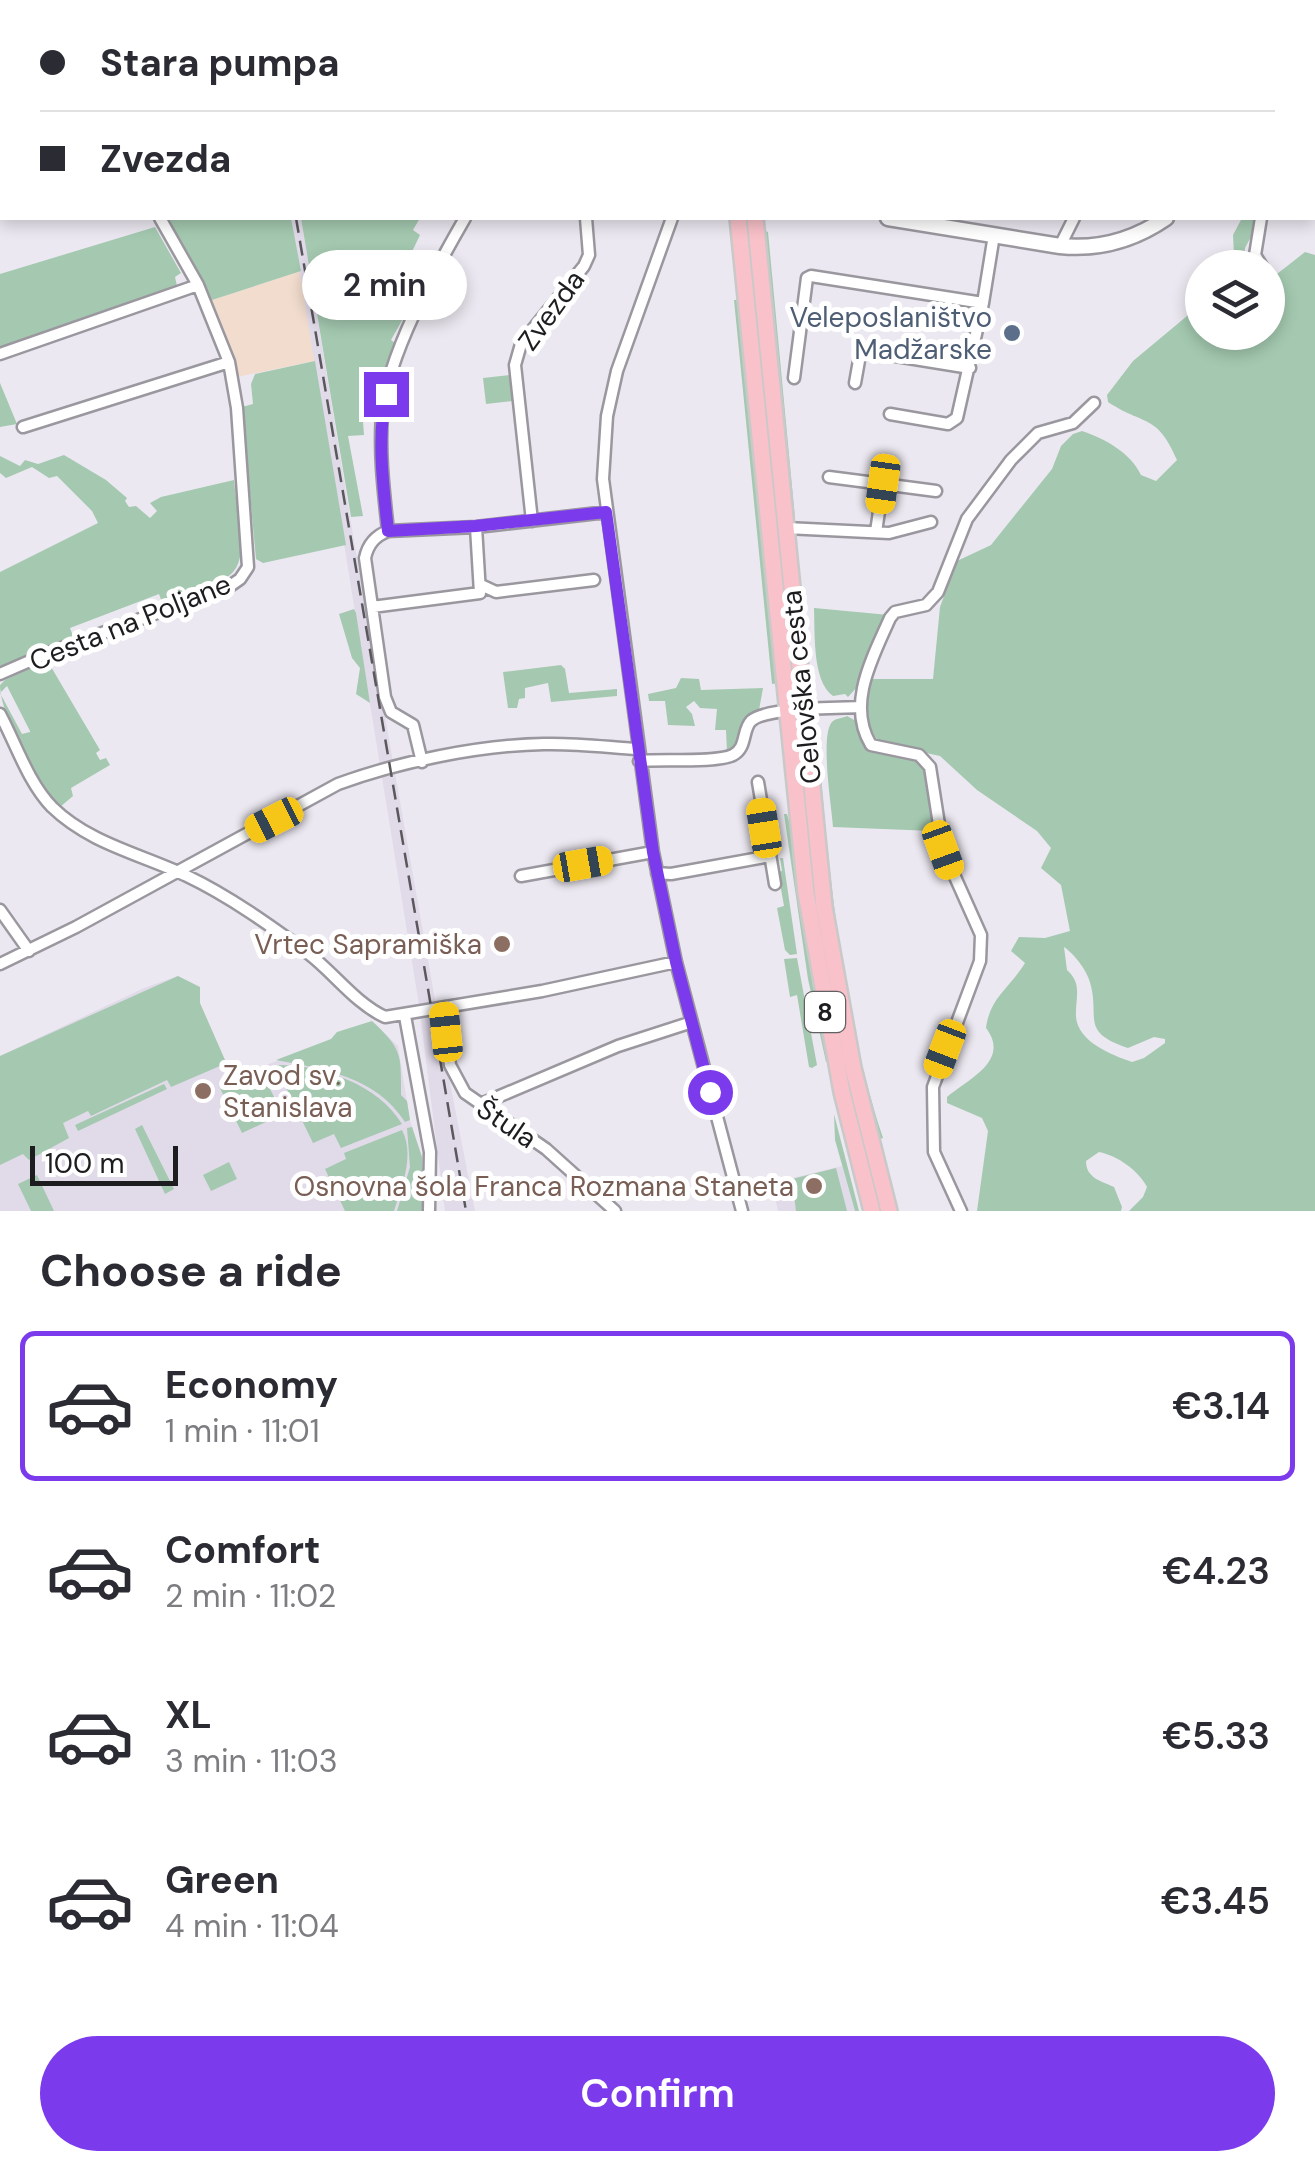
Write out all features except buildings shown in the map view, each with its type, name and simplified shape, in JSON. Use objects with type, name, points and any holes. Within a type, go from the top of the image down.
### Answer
[{"type":"main road","name":"Celovška cesta","points":[[738,220],[786,711],[818,975],[872,1211]]},
{"type":"main road","name":"Celovška cesta","points":[[755,220],[824,907],[866,1121],[890,1211]]},
{"type":"street","name":"Cesta na Poljane","points":[[0,674],[216,592],[244,575],[250,556],[237,408],[229,362],[198,285],[161,220]]},
{"type":"street","points":[[388,531],[382,413],[390,378],[404,340],[464,220]]},
{"type":"street","name":"Zvezda","points":[[532,521],[515,365],[521,344],[584,266],[588,255],[586,220]]},
{"type":"street","points":[[671,220],[615,376],[603,456],[606,512],[657,873],[676,962],[742,1211]]},
{"type":"street","points":[[900,220],[1060,246],[1113,243],[1163,220]]},
{"type":"street","points":[[1060,246],[1073,220]]},
{"type":"street","points":[[1257,250],[1260,220]]},
{"type":"street","points":[[890,414],[948,424],[957,418],[994,235]]},
{"type":"street","points":[[794,378],[807,278],[983,303]]},
{"type":"street","points":[[0,354],[198,285]]},
{"type":"street","points":[[855,383],[860,355],[865,351],[970,368]]},
{"type":"street","points":[[23,427],[229,362]]},
{"type":"street","points":[[961,1211],[934,1152],[933,1086],[980,960],[981,935],[943,850],[930,767],[919,755],[871,745],[860,708],[869,667],[890,618],[895,612],[926,605],[938,592],[967,519],[1012,460],[1038,434],[1073,423],[1094,403]]},
{"type":"street","points":[[829,476],[936,490]]},
{"type":"street","points":[[876,532],[883,484]]},
{"type":"street","points":[[422,762],[413,725],[397,718],[385,696],[366,558],[377,535],[606,512]]},
{"type":"street","points":[[786,528],[889,533],[931,522]]},
{"type":"street","points":[[372,606],[476,596],[481,585],[476,526]]},
{"type":"street","points":[[481,585],[496,592],[594,580]]},
{"type":"street","points":[[0,964],[338,784],[376,772],[488,748],[544,744],[638,755],[734,754],[741,748],[754,718],[786,711],[860,708]]},
{"type":"street","points":[[0,714],[27,769],[51,806],[100,841],[175,872],[235,906],[311,956],[376,1013],[405,1016],[676,962]]},
{"type":"street","points":[[758,782],[775,884]]},
{"type":"street","points":[[522,876],[653,852]]},
{"type":"street","points":[[657,873],[671,874],[770,856]]},
{"type":"street","points":[[0,910],[29,951]]},
{"type":"street","name":"Štula","points":[[443,1009],[452,1072],[464,1093],[548,1151],[615,1211]]},
{"type":"street","points":[[405,1016],[430,1152],[429,1211]]},
{"type":"street","points":[[481,1104],[618,1046],[692,1022]]},
{"type":"shaded area","points":[[291,220],[301,220],[354,541],[475,1211],[445,1211],[419,1005]]},
{"type":"shaded area","points":[[301,271],[315,361],[237,377],[212,300]]},
{"type":"shaded area","name":"Zavod sv. Stanislava","points":[[178,976],[228,1080],[374,1023],[398,1046],[410,1120],[422,1157],[425,1211],[0,1211],[0,1056]]},
{"type":"shaded area","name":"Osnovna šola Franca Rozmana Staneta","points":[[842,1166],[855,1211],[778,1211],[774,1193],[782,1191],[780,1181]]},
{"type":"green space","points":[[166,220],[291,220],[301,271],[212,300]]},
{"type":"green space","points":[[301,220],[419,220],[413,230],[420,235],[397,283],[410,290],[414,299],[391,340],[398,345],[380,407],[362,408],[364,435],[348,436],[363,516],[351,517]]},
{"type":"green space","points":[[1241,220],[1258,220],[1245,250],[1234,250],[1233,235]]},
{"type":"green space","points":[[155,227],[181,273],[175,277],[178,290],[0,352],[0,274]]},
{"type":"green space","points":[[746,227],[762,344],[793,682],[775,534]]},
{"type":"green space","points":[[762,230],[768,232],[795,518],[788,508]]},
{"type":"green space","points":[[1305,252],[1315,255],[1315,1211],[1129,1211],[1147,1187],[1127,1165],[1099,1152],[1086,1161],[1087,1167],[1095,1178],[1114,1187],[1121,1211],[977,1211],[988,1131],[982,1118],[947,1103],[947,1097],[990,1060],[993,1050],[986,1028],[988,1017],[1025,963],[1011,951],[1019,937],[1045,938],[1070,931],[1061,885],[1041,868],[1051,848],[1037,831],[977,790],[940,756],[880,743],[867,712],[869,679],[933,679],[940,607],[957,561],[991,545],[1052,469],[1061,446],[1073,434],[1082,431],[1108,442],[1124,453],[1141,475],[1156,481],[1177,460],[1156,427],[1108,402],[1107,395],[1133,361],[1185,318],[1185,350],[1285,350],[1285,268]],"holes":[[[1064,947],[1089,980],[1095,1024],[1104,1036],[1128,1048],[1154,1037],[1165,1039],[1165,1043],[1132,1062],[1089,1040],[1078,1026],[1077,986],[1067,970]]]},
{"type":"green space","points":[[734,300],[741,311],[779,683],[772,684]]},
{"type":"green space","points":[[315,361],[346,545],[263,563],[256,559],[242,407],[253,404],[251,384],[255,374]]},
{"type":"green space","points":[[510,375],[513,401],[486,404],[483,378]]},
{"type":"green space","points":[[0,383],[17,424],[0,427]]},
{"type":"green space","points":[[64,455],[106,480],[127,498],[129,507],[136,506],[150,518],[157,511],[150,503],[161,497],[234,480],[240,535],[237,566],[215,585],[163,605],[159,594],[70,628],[73,636],[0,667],[0,572],[98,523],[92,511],[57,476],[49,478],[32,467],[6,478],[0,473],[0,456],[20,466],[25,460],[38,464]]},
{"type":"green space","points":[[814,608],[889,615],[859,685],[848,697],[833,696],[821,679]]},
{"type":"green space","points":[[354,609],[370,703],[356,694],[360,668],[352,658],[339,614]]},
{"type":"green space","points":[[47,660],[100,750],[96,753],[100,760],[106,758],[110,765],[71,788],[73,796],[60,807],[31,768],[13,731],[1,696],[22,734],[30,732],[7,686],[1,692],[0,685]]},
{"type":"green space","points":[[561,665],[569,693],[617,689],[617,696],[551,702],[548,683],[525,688],[525,698],[519,699],[517,708],[508,708],[503,672]]},
{"type":"green space","points":[[681,678],[699,679],[701,690],[763,688],[759,710],[745,719],[735,749],[727,752],[726,730],[715,730],[717,709],[700,708],[694,701],[686,707],[695,726],[668,725],[665,701],[649,701],[648,694],[676,688]]},
{"type":"green space","points":[[847,716],[856,721],[871,748],[909,757],[928,770],[933,831],[833,827],[827,740],[833,721]]},
{"type":"green space","points":[[812,746],[819,750],[827,846],[848,996],[883,1138],[880,1139],[872,1122],[838,964]]},
{"type":"green space","points":[[784,814],[793,835],[809,954],[830,1062],[826,1062],[808,979]]},
{"type":"green space","points":[[780,858],[797,954],[790,955],[785,950],[777,908],[784,906],[778,872],[782,871]]},
{"type":"green space","points":[[797,958],[817,1065],[812,1068],[797,995],[790,997],[784,959]]},
{"type":"green space","points":[[178,976],[200,987],[200,1003],[229,1069],[223,1071],[220,1066],[171,1087],[167,1080],[91,1116],[88,1111],[63,1123],[69,1138],[29,1160],[23,1154],[0,1165],[0,1056]]},
{"type":"green space","points":[[372,1021],[398,1054],[401,1095],[407,1101],[410,1120],[405,1122],[393,1107],[364,1085],[331,1072],[276,1060]]},
{"type":"green space","points":[[275,1065],[310,1068],[346,1079],[378,1098],[402,1124],[341,1148],[334,1134],[313,1143]]},
{"type":"green space","points":[[259,1068],[283,1114],[242,1133],[219,1086]]},
{"type":"green space","points":[[164,1084],[167,1089],[78,1131],[75,1125]]},
{"type":"green space","points":[[834,1114],[859,1211],[855,1211],[835,1140]]},
{"type":"green space","points":[[142,1125],[174,1189],[165,1194],[135,1129]]},
{"type":"green space","points":[[412,1127],[422,1157],[424,1211],[397,1211],[410,1167],[407,1128]]},
{"type":"green space","points":[[402,1130],[407,1160],[394,1211],[345,1211],[325,1169],[346,1159],[344,1153]]},
{"type":"green space","points":[[229,1162],[237,1179],[211,1191],[203,1175]]},
{"type":"green space","name":"Osnovna šola Franca Rozmana Staneta","points":[[836,1168],[847,1211],[796,1211],[792,1179]]},
{"type":"green space","points":[[37,1175],[54,1211],[31,1211],[18,1184]]},
{"type":"railway","points":[[296,220],[466,1211]]},
{"type":"place","name":"Veleposlaništvo Madžarske","points":[[1012,333]]},
{"type":"place","name":"Vrtec Sapramiška","points":[[502,944]]},
{"type":"place","name":"Zavod sv. Stanislava","points":[[203,1091]]},
{"type":"place","name":"Osnovna šola Franca Rozmana Staneta","points":[[814,1186]]},
{"type":"route","points":[[386,394],[382,466],[388,531],[606,512],[653,852],[676,962],[710,1092]]}]
